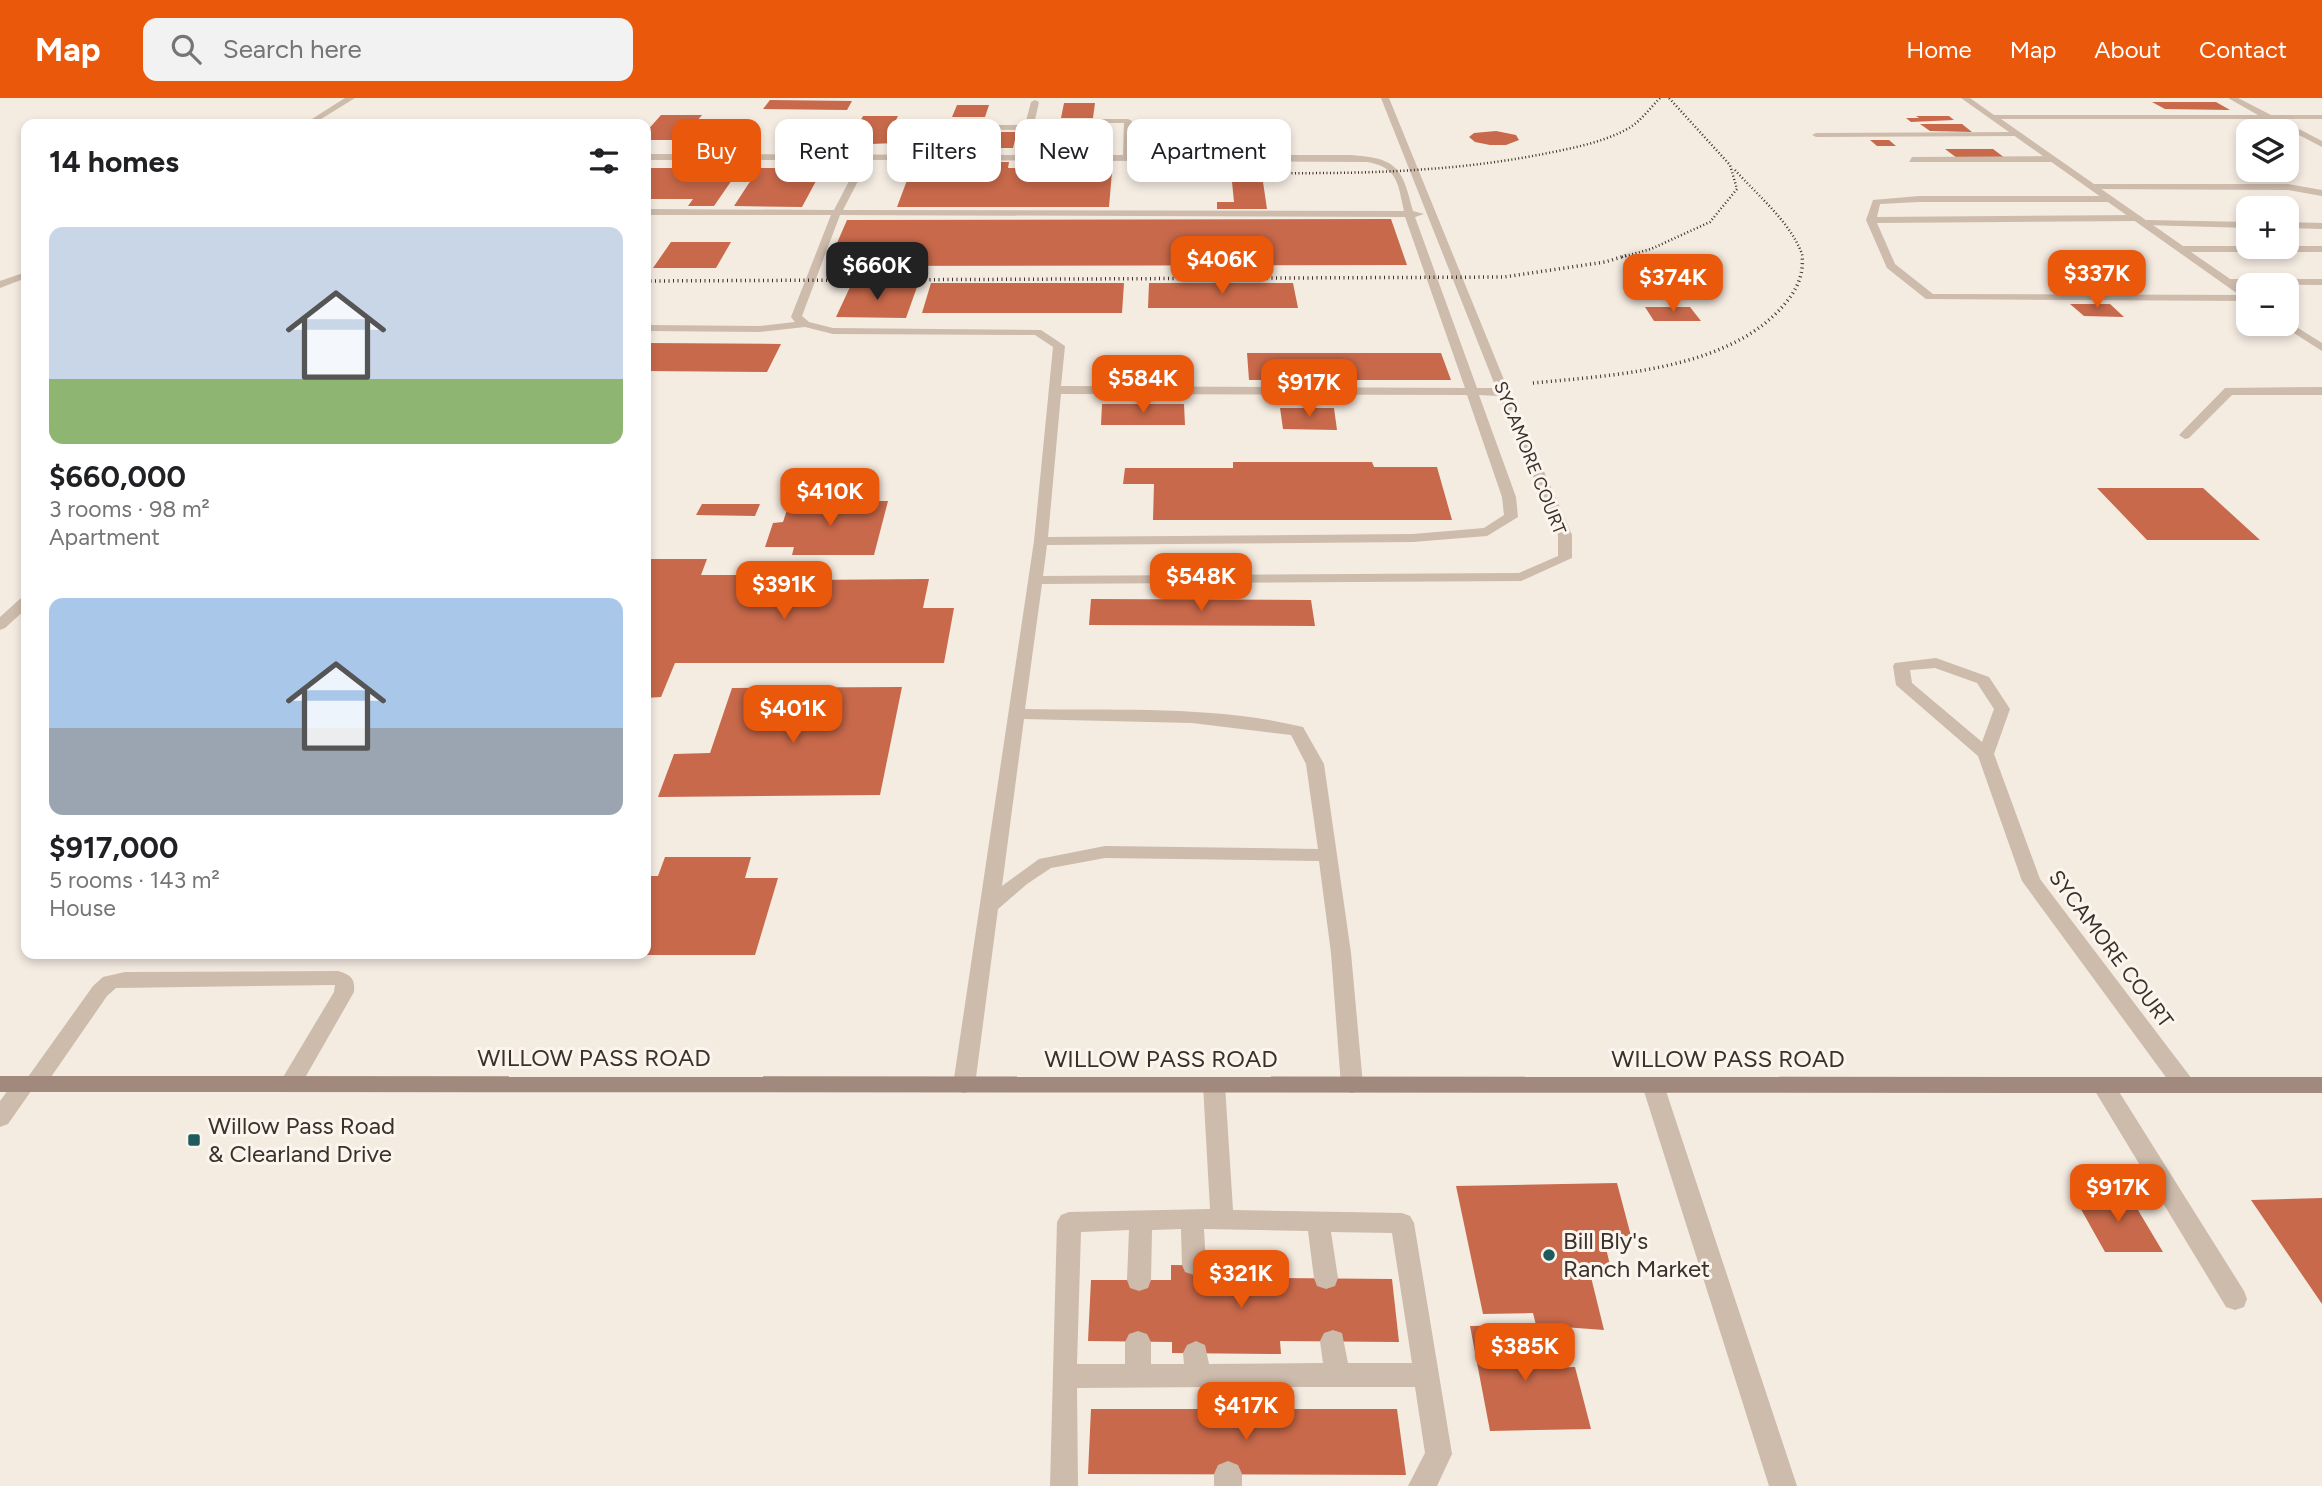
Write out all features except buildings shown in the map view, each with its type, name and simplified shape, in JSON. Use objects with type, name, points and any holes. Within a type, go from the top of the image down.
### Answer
[{"type":"main road","name":"WILLOW PASS ROAD","points":[[0,1084],[2322,1085]]},
{"type":"street","points":[[317,119],[351,98]]},
{"type":"street","name":"SYCAMORE COURT","points":[[1035,580],[1521,577],[1565,558],[1565,535],[1503,392],[1385,98]]},
{"type":"street","points":[[1965,98],[2236,288]]},
{"type":"street","points":[[2232,98],[2320,142]]},
{"type":"street","points":[[1031,119],[1035,102]]},
{"type":"street","points":[[1993,117],[2322,117]]},
{"type":"street","points":[[1816,135],[2017,134]]},
{"type":"street","points":[[651,157],[775,158]]},
{"type":"street","points":[[873,159],[1015,158]]},
{"type":"street","points":[[1113,158],[1127,158]]},
{"type":"street","points":[[1041,541],[1413,538],[1487,532],[1511,517],[1509,497],[1409,214],[1397,170],[1392,165],[1368,159],[1291,159]]},
{"type":"street","points":[[1912,160],[2053,159]]},
{"type":"street","points":[[805,324],[796,317],[837,212],[853,182]]},
{"type":"street","points":[[2093,187],[2288,187],[2322,193]]},
{"type":"street","points":[[2108,199],[1919,199],[1877,202],[1871,220],[1891,266],[1930,297],[2236,297]]},
{"type":"street","points":[[651,212],[1433,214]]},
{"type":"street","points":[[1871,220],[2143,221],[2236,225]]},
{"type":"street","points":[[2299,225],[2322,226]]},
{"type":"street","points":[[2184,249],[2322,249]]},
{"type":"street","points":[[0,285],[21,277]]},
{"type":"street","points":[[2228,282],[2322,282]]},
{"type":"street","points":[[651,328],[760,329],[805,324],[833,331],[1037,332],[1059,346],[1041,541],[964,1085]]},
{"type":"street","points":[[2299,332],[2322,348]]},
{"type":"street","points":[[1056,390],[1503,392]]},
{"type":"street","points":[[2185,435],[2229,391],[2322,391]]},
{"type":"street","points":[[0,625],[21,606]]},
{"type":"street","points":[[1936,663],[1983,680],[2001,709],[1986,754],[1904,685],[1901,666],[1936,663]]},
{"type":"street","points":[[1017,714],[1196,718],[1261,723],[1297,730],[1315,764],[1341,953],[1352,1085]]},
{"type":"street","name":"SYCAMORE COURT","points":[[1986,754],[2031,881],[2184,1085]]},
{"type":"street","points":[[989,906],[1046,863],[1105,852],[1328,855]]},
{"type":"street","points":[[0,1118],[100,990],[110,982],[125,979],[338,978],[345,982],[344,992],[290,1084]]},
{"type":"street","points":[[1213,1085],[1222,1220]]},
{"type":"street","points":[[1653,1085],[1783,1486]]},
{"type":"street","points":[[2103,1085],[2235,1299]]},
{"type":"street","points":[[1192,1219],[1194,1265]]},
{"type":"street","points":[[1064,1486],[1069,1222],[1192,1219],[1402,1223],[1439,1454],[1422,1486]]},
{"type":"street","points":[[1139,1280],[1141,1220]]},
{"type":"street","points":[[1318,1221],[1326,1278]]},
{"type":"street","points":[[1138,1342],[1138,1375]]},
{"type":"street","points":[[1333,1342],[1337,1375]]},
{"type":"street","points":[[1064,1376],[1138,1375],[1196,1364],[1225,1375],[1426,1375]]},
{"type":"street","points":[[1225,1375],[1225,1409]]},
{"type":"railway","points":[[1291,173],[1443,168],[1538,155],[1585,145],[1619,133],[1642,118],[1660,98]]},
{"type":"railway","points":[[1622,257],[1651,249],[1710,222],[1737,189],[1730,165],[1669,98]]},
{"type":"railway","points":[[1735,170],[1783,221],[1803,257]]},
{"type":"railway","points":[[651,281],[1504,277],[1605,262],[1628,255]]},
{"type":"railway","points":[[1533,383],[1635,372],[1671,365],[1705,355],[1737,341],[1765,323],[1788,300],[1800,279],[1802,255]]},
{"type":"place","name":"Willow Pass Road & Clearland Drive","points":[[194,1140]]},
{"type":"place","name":"Bill Bly's Ranch Market","points":[[1549,1255]]}]
